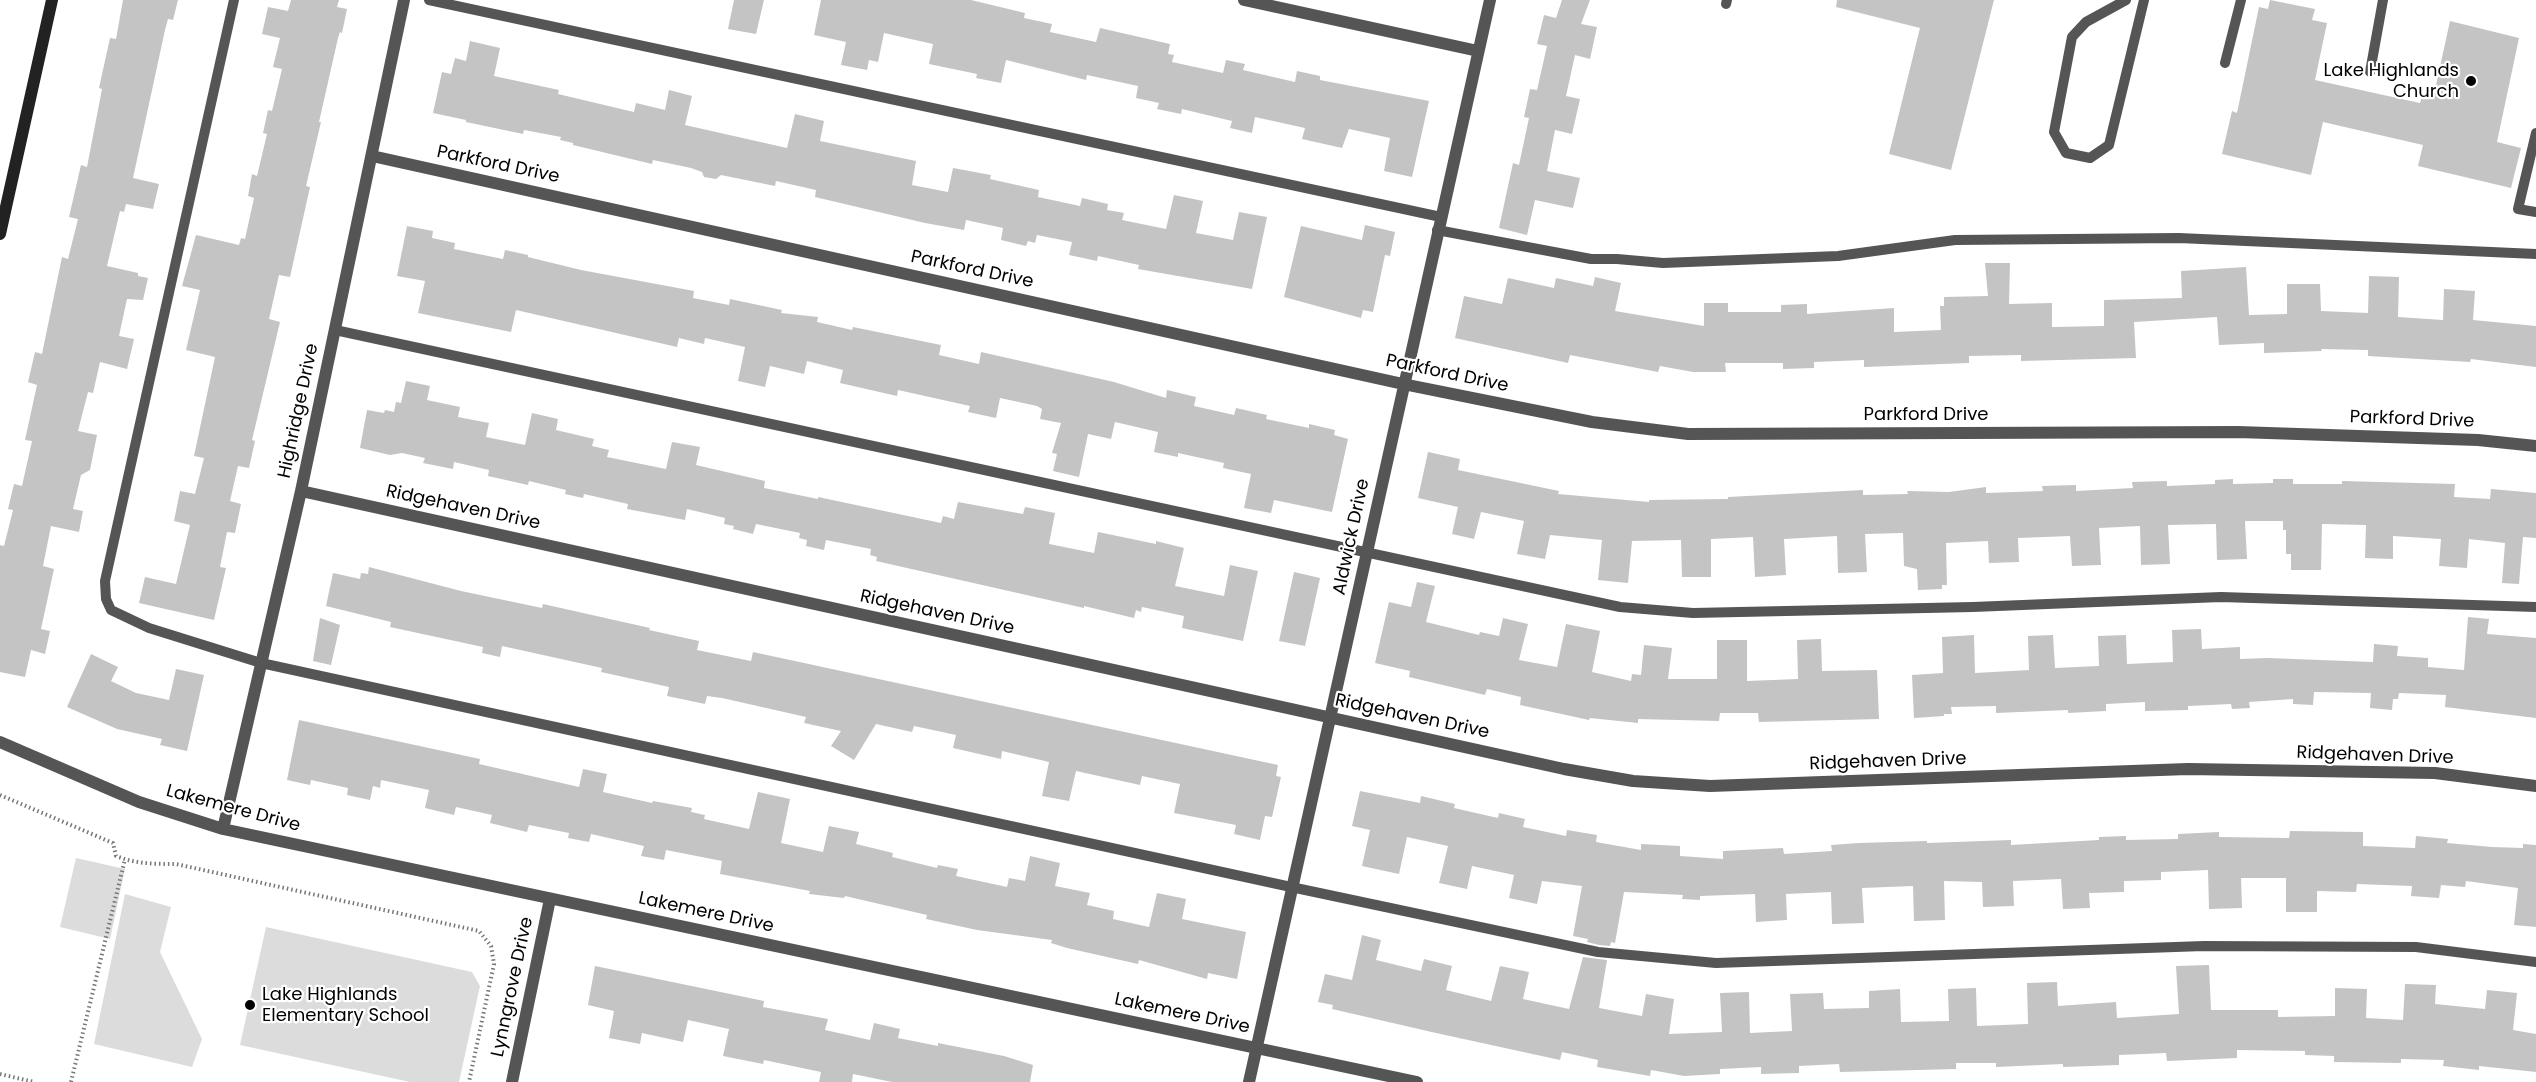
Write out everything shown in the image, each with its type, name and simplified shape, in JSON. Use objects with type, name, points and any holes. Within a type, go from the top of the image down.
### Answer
[{"type":"street","points":[[0,234],[52,0]]},
{"type":"street","name":"Highridge Drive","points":[[223,829],[301,491],[404,0]]},
{"type":"street","points":[[1244,0],[1478,51]]},
{"type":"street","name":"Aldwick Drive","points":[[1249,1082],[1490,0]]},
{"type":"street","name":"Parkford Drive","points":[[372,156],[1403,384],[1592,422],[1688,434],[2238,432],[2478,440],[2536,446]]},
{"type":"street","name":"Ridgehaven Drive","points":[[301,491],[1330,718],[1633,782],[1710,786],[2188,769],[2435,773],[2536,786]]},
{"type":"street","name":"Lakemere Drive","points":[[0,742],[139,802],[223,829],[1417,1082]]},
{"type":"street","name":"Lynngrove Drive","points":[[512,1082],[550,899]]},
{"type":"lane","points":[[234,0],[105,581],[106,599],[111,610],[149,628],[261,663],[1598,952],[1716,963],[2204,946],[2416,947],[2536,962]]},
{"type":"lane","points":[[429,0],[1441,217]]},
{"type":"lane","points":[[2126,0],[2086,22],[2072,37],[2054,132],[2066,153],[2090,159],[2109,145],[2144,0]]},
{"type":"lane","points":[[2225,63],[2241,0]]},
{"type":"lane","points":[[2370,72],[2383,0]]},
{"type":"lane","points":[[2536,133],[2518,209],[2536,212]]},
{"type":"lane","points":[[1437,230],[1591,259],[1617,258],[1663,263],[1838,256],[1954,240],[2155,238],[2536,254]]},
{"type":"lane","points":[[335,330],[1620,607],[1693,613],[1973,607],[2221,597],[2536,607]]},
{"type":"path","points":[[0,795],[113,843],[116,856],[125,859],[144,863],[176,864],[479,932],[491,946],[494,964],[470,1082]]},
{"type":"path","points":[[71,1082],[125,859]]},
{"type":"path","points":[[0,1074],[34,1082]]},
{"type":"shaded area","points":[[76,858],[125,869],[110,939],[60,927]]},
{"type":"shaded area","points":[[125,894],[171,907],[160,952],[202,1039],[192,1067],[94,1044]]},
{"type":"shaded area","points":[[266,927],[472,972],[480,986],[459,1082],[410,1082],[240,1045]]},
{"type":"building","points":[[123,0],[178,0],[173,20],[168,19],[165,30],[133,178],[159,184],[153,209],[126,204],[124,212],[120,211],[107,266],[138,273],[138,276],[148,278],[143,300],[127,299],[119,336],[134,339],[127,369],[100,362],[93,393],[88,392],[78,431],[97,435],[90,470],[81,475],[73,509],[83,511],[79,532],[51,526],[43,566],[54,569],[41,629],[50,631],[45,654],[31,650],[25,677],[0,672],[0,545],[4,546],[13,510],[8,509],[14,484],[22,486],[32,441],[25,440],[37,385],[28,382],[35,352],[42,354],[62,257],[68,259],[78,219],[69,217],[81,165],[87,167],[102,89],[99,88],[110,38],[116,39]]},
{"type":"building","points":[[291,0],[339,0],[337,7],[347,9],[319,122],[321,122],[306,186],[310,187],[290,277],[279,275],[269,319],[280,322],[252,440],[255,441],[249,468],[238,466],[230,501],[241,504],[235,533],[227,532],[220,567],[226,568],[214,620],[139,603],[145,577],[176,584],[190,525],[174,521],[180,491],[195,494],[204,458],[194,456],[215,357],[186,350],[200,290],[182,286],[196,235],[239,245],[241,238],[245,239],[254,198],[248,196],[252,174],[257,176],[267,134],[263,133],[268,110],[272,111],[282,69],[273,67],[280,38],[262,34],[268,7],[288,11]]},
{"type":"building","points":[[734,0],[764,0],[756,34],[728,29]]},
{"type":"building","points":[[821,0],[971,0],[1025,13],[1024,18],[1052,24],[1050,32],[1096,42],[1100,28],[1170,44],[1168,54],[1174,55],[1172,62],[1223,73],[1226,60],[1245,64],[1243,70],[1295,82],[1297,71],[1320,76],[1320,80],[1429,101],[1412,177],[1384,171],[1390,138],[1349,129],[1342,148],[1302,139],[1305,128],[1255,117],[1252,133],[1230,128],[1232,121],[1182,109],[1181,114],[1157,109],[1159,103],[1136,98],[1138,86],[1087,75],[1086,80],[1006,60],[1001,83],[976,78],[977,74],[929,64],[933,44],[884,33],[878,62],[869,60],[867,70],[841,65],[846,42],[814,35]]},
{"type":"building","points":[[1562,0],[1590,0],[1581,24],[1597,27],[1590,59],[1575,55],[1566,96],[1580,99],[1572,134],[1555,130],[1547,171],[1580,178],[1573,208],[1535,200],[1527,235],[1499,228],[1513,163],[1519,165],[1529,118],[1524,117],[1530,89],[1537,90],[1547,46],[1537,44],[1544,15],[1556,18]]},
{"type":"building","points":[[1837,0],[1994,0],[1951,170],[1889,154],[1920,28],[1836,7]]},
{"type":"building","points":[[2270,0],[2315,9],[2312,20],[2327,23],[2315,80],[2420,103],[2422,96],[2433,99],[2450,21],[2519,38],[2497,142],[2521,148],[2511,188],[2418,166],[2423,145],[2323,122],[2311,175],[2222,154],[2232,111],[2237,113],[2259,7],[2268,9]]},
{"type":"building","points":[[470,41],[500,48],[494,76],[559,90],[558,94],[634,112],[636,103],[665,110],[669,90],[692,96],[685,125],[787,148],[795,114],[824,121],[820,141],[916,161],[912,185],[948,192],[953,168],[991,175],[990,179],[1039,190],[1038,197],[1080,206],[1082,198],[1108,204],[1107,210],[1124,213],[1122,220],[1166,229],[1174,195],[1203,201],[1196,233],[1233,240],[1239,212],[1267,217],[1252,289],[1138,269],[1139,265],[1098,256],[1097,261],[1069,255],[1072,242],[1037,235],[1035,243],[1028,241],[1026,246],[1001,240],[1003,228],[966,220],[964,230],[925,223],[815,197],[816,190],[776,181],[775,186],[721,175],[716,179],[704,177],[702,172],[691,168],[653,160],[652,164],[573,145],[573,143],[560,140],[561,137],[524,130],[523,134],[433,113],[442,72],[451,74],[455,58],[466,61]]},
{"type":"building","points":[[1365,225],[1395,232],[1390,256],[1385,255],[1373,312],[1363,310],[1361,318],[1284,297],[1301,226],[1362,240]]},
{"type":"building","points":[[407,226],[433,231],[432,238],[455,243],[454,249],[503,259],[505,250],[581,270],[694,291],[693,298],[729,305],[730,299],[782,310],[781,313],[818,317],[817,322],[852,330],[853,327],[941,345],[939,355],[979,364],[981,352],[1114,382],[1166,398],[1167,390],[1196,397],[1194,406],[1234,415],[1236,408],[1267,415],[1266,419],[1309,428],[1309,424],[1335,430],[1334,435],[1348,439],[1332,512],[1274,500],[1271,513],[1244,508],[1251,474],[1223,468],[1224,463],[1178,453],[1178,457],[1154,452],[1158,432],[1115,422],[1111,439],[1088,434],[1079,477],[1053,471],[1057,454],[1052,453],[1061,423],[1040,419],[1042,409],[1037,406],[1000,398],[996,418],[968,412],[970,406],[898,390],[897,396],[840,383],[843,370],[807,361],[804,374],[770,366],[765,387],[738,381],[745,347],[705,338],[704,344],[679,338],[677,347],[516,310],[511,332],[418,313],[425,281],[397,276]]},
{"type":"building","points":[[1985,263],[2010,263],[2009,304],[2052,303],[2052,327],[2104,326],[2104,300],[2182,298],[2181,271],[2246,267],[2249,315],[2287,314],[2287,284],[2320,284],[2321,311],[2368,313],[2369,276],[2399,277],[2398,317],[2443,320],[2444,289],[2475,291],[2473,320],[2536,326],[2536,367],[2471,359],[2470,362],[2368,356],[2368,350],[2321,349],[2322,351],[2264,353],[2264,343],[2219,345],[2217,317],[2134,322],[2136,358],[2021,361],[2021,355],[1969,356],[1969,363],[1864,367],[1864,360],[1814,362],[1814,368],[1783,369],[1783,363],[1725,363],[1726,372],[1693,372],[1660,366],[1658,372],[1570,355],[1568,363],[1455,338],[1464,296],[1502,304],[1508,278],[1554,288],[1556,278],[1593,286],[1595,277],[1621,283],[1615,311],[1704,326],[1704,303],[1728,303],[1728,312],[1781,312],[1781,305],[1807,304],[1807,314],[1894,308],[1894,332],[1941,330],[1940,306],[1944,306],[1944,297],[1988,296]]},
{"type":"building","points":[[406,381],[430,386],[427,400],[460,407],[458,417],[489,423],[486,437],[525,445],[532,413],[558,419],[556,430],[594,439],[592,446],[609,450],[607,457],[666,469],[672,442],[700,447],[696,465],[765,481],[764,488],[941,523],[943,516],[954,519],[958,502],[1023,514],[1025,507],[1055,513],[1049,544],[1094,553],[1098,532],[1184,548],[1175,586],[1224,596],[1230,565],[1258,571],[1243,641],[1182,628],[1184,616],[1142,607],[1141,612],[1136,610],[1134,618],[1084,606],[1084,608],[876,561],[877,557],[870,555],[871,549],[826,540],[824,550],[806,546],[807,540],[799,538],[800,533],[756,524],[753,534],[724,524],[725,518],[687,509],[685,520],[627,509],[628,504],[584,494],[583,498],[565,494],[566,490],[529,481],[528,485],[488,476],[489,470],[454,462],[453,469],[423,463],[425,458],[402,453],[390,455],[360,448],[367,410],[394,412],[396,402],[401,403]]},
{"type":"building","points":[[1428,452],[1460,459],[1458,470],[1559,491],[1558,494],[1649,502],[1649,500],[1728,499],[1728,497],[1863,490],[1863,495],[1908,494],[1907,491],[1949,492],[1986,487],[1986,493],[2043,491],[2042,486],[2076,485],[2076,491],[2133,488],[2132,482],[2167,481],[2167,486],[2215,484],[2215,480],[2233,479],[2233,484],[2273,483],[2273,479],[2293,479],[2293,484],[2342,484],[2342,481],[2455,484],[2454,497],[2490,499],[2491,489],[2536,493],[2536,538],[2523,537],[2519,584],[2502,583],[2505,543],[2469,539],[2467,568],[2439,566],[2441,539],[2393,536],[2393,559],[2365,558],[2366,525],[2322,524],[2321,570],[2291,570],[2291,554],[2286,554],[2286,530],[2283,530],[2283,521],[2245,521],[2247,559],[2217,560],[2216,524],[2168,525],[2170,564],[2141,565],[2140,526],[2099,528],[2101,565],[2072,566],[2070,536],[2018,538],[2019,562],[1989,563],[1988,541],[1946,543],[1947,585],[1942,585],[1942,589],[1918,590],[1917,569],[1904,566],[1903,533],[1865,534],[1867,572],[1838,573],[1837,536],[1784,539],[1786,575],[1755,577],[1753,537],[1711,539],[1711,577],[1682,577],[1681,540],[1632,541],[1628,583],[1598,580],[1602,540],[1550,535],[1545,559],[1517,554],[1524,521],[1481,512],[1474,539],[1452,534],[1458,507],[1418,498]]},
{"type":"building","points":[[369,567],[461,591],[542,608],[543,604],[650,628],[649,630],[699,641],[697,650],[751,661],[753,652],[1278,765],[1276,776],[1281,777],[1272,817],[1265,816],[1260,840],[1234,834],[1236,825],[1174,813],[1180,784],[1142,776],[1140,785],[1076,771],[1069,801],[1042,796],[1049,762],[1002,751],[1001,759],[953,748],[956,735],[914,726],[912,732],[876,724],[854,760],[831,746],[841,731],[804,723],[806,717],[722,698],[707,696],[705,704],[667,696],[669,687],[601,672],[602,668],[502,646],[500,657],[482,653],[483,647],[390,627],[391,622],[326,606],[333,573],[360,579],[361,573],[368,574]]},
{"type":"building","points":[[1294,572],[1320,578],[1305,646],[1279,641]]},
{"type":"building","points":[[1417,582],[1435,586],[1426,622],[1479,635],[1480,632],[1499,636],[1503,618],[1528,624],[1519,660],[1557,667],[1566,624],[1600,631],[1592,672],[1631,681],[1632,674],[1641,675],[1644,645],[1672,648],[1668,679],[1717,679],[1717,640],[1747,640],[1747,681],[1798,679],[1797,640],[1821,639],[1822,671],[1877,670],[1879,719],[1759,722],[1758,713],[1720,713],[1719,721],[1638,719],[1638,723],[1590,718],[1589,720],[1520,705],[1521,697],[1487,689],[1485,695],[1409,677],[1410,671],[1375,663],[1389,602],[1411,607]]},
{"type":"building","points":[[2468,617],[2489,619],[2487,634],[2536,638],[2536,718],[2445,707],[2446,695],[2399,693],[2398,699],[2393,699],[2392,710],[2370,708],[2371,693],[2314,692],[2313,705],[2293,704],[2293,699],[2249,702],[2250,708],[2232,709],[2231,704],[2188,706],[2188,710],[2145,711],[2145,702],[2106,704],[2106,711],[2068,713],[2068,710],[1996,713],[1996,706],[1951,707],[1952,714],[1914,718],[1912,675],[1943,673],[1942,637],[1974,635],[1975,673],[2029,670],[2028,636],[2053,635],[2055,668],[2099,666],[2098,636],[2126,635],[2127,664],[2173,662],[2172,630],[2201,629],[2202,649],[2240,647],[2240,659],[2373,662],[2374,644],[2398,646],[2397,656],[2428,658],[2428,667],[2464,670]]},
{"type":"building","points":[[320,618],[340,625],[331,665],[313,661]]},
{"type":"building","points":[[91,654],[118,667],[111,681],[136,693],[169,700],[176,669],[204,675],[187,751],[160,745],[162,739],[117,729],[67,707]]},
{"type":"building","points":[[299,720],[480,759],[479,764],[579,787],[583,769],[607,774],[603,792],[652,803],[653,801],[692,808],[691,812],[705,815],[704,819],[749,829],[758,792],[790,799],[781,843],[823,852],[829,826],[859,832],[856,844],[893,853],[892,857],[937,868],[938,865],[958,869],[956,876],[1007,887],[1009,878],[1025,881],[1030,856],[1060,863],[1055,886],[1090,893],[1087,905],[1114,911],[1113,919],[1149,927],[1157,893],[1186,899],[1182,919],[1246,932],[1237,979],[1208,973],[1207,979],[1139,960],[1138,964],[1067,948],[1051,943],[1052,940],[977,930],[926,919],[927,915],[845,896],[844,898],[809,894],[810,891],[720,874],[722,861],[666,850],[664,860],[641,856],[644,846],[591,834],[589,842],[568,838],[569,833],[529,825],[527,832],[490,823],[492,815],[456,807],[454,815],[425,808],[429,790],[381,780],[380,788],[373,786],[370,800],[347,795],[348,788],[311,780],[310,785],[287,780]]},
{"type":"building","points":[[1360,791],[1420,803],[1421,796],[1455,804],[1454,808],[1498,818],[1499,813],[1525,819],[1523,827],[1566,836],[1567,830],[1597,835],[1596,842],[1641,850],[1641,844],[1680,846],[1680,856],[1723,859],[1723,851],[1783,848],[1784,854],[1832,851],[1831,845],[1859,843],[2011,840],[2011,845],[2099,840],[2099,837],[2126,836],[2126,840],[2178,839],[2178,834],[2219,832],[2219,837],[2289,838],[2290,831],[2363,832],[2363,846],[2415,848],[2416,836],[2448,839],[2447,843],[2492,847],[2523,848],[2523,844],[2536,845],[2536,927],[2514,925],[2518,888],[2466,881],[2465,887],[2441,885],[2439,898],[2411,896],[2412,886],[2357,884],[2356,892],[2317,891],[2317,912],[2286,912],[2286,878],[2241,878],[2242,908],[2209,909],[2208,870],[2161,872],[2161,880],[2124,881],[2124,892],[2089,893],[2090,908],[2063,909],[2061,879],[2013,881],[2014,906],[1983,907],[1982,882],[1944,881],[1945,920],[1914,921],[1913,886],[1862,888],[1864,923],[1832,924],[1831,892],[1786,894],[1787,920],[1756,922],[1755,894],[1700,896],[1700,900],[1682,899],[1683,895],[1624,892],[1615,943],[1611,942],[1610,946],[1599,945],[1587,942],[1588,939],[1573,936],[1582,886],[1542,881],[1537,904],[1509,898],[1514,875],[1472,866],[1467,889],[1439,883],[1448,846],[1407,837],[1399,874],[1362,866],[1370,830],[1352,826]]},
{"type":"building","points":[[1362,935],[1381,940],[1376,960],[1421,971],[1424,959],[1452,966],[1446,990],[1491,1001],[1500,966],[1529,972],[1523,999],[1569,1009],[1583,957],[1607,960],[1599,1008],[1642,1016],[1646,994],[1674,999],[1669,1034],[1722,1032],[1720,993],[1749,992],[1750,1033],[1792,1031],[1790,994],[1823,993],[1824,1009],[1869,1008],[1869,991],[1900,989],[1901,1022],[1949,1021],[1948,989],[1976,988],[1977,1026],[2028,1024],[2027,983],[2057,982],[2058,1006],[2116,1002],[2117,1018],[2179,1014],[2176,966],[2209,965],[2211,1010],[2278,1010],[2278,1017],[2335,1016],[2335,988],[2367,989],[2366,1018],[2403,1020],[2405,984],[2436,985],[2435,1004],[2485,1009],[2487,990],[2517,993],[2513,1030],[2536,1034],[2536,1072],[2479,1066],[2479,1070],[2443,1066],[2444,1060],[2401,1059],[2401,1063],[2334,1062],[2334,1056],[2305,1055],[2305,1051],[2237,1050],[2237,1058],[2167,1061],[2166,1053],[2119,1055],[2119,1065],[2063,1067],[2063,1064],[1996,1067],[1996,1063],[1956,1063],[1956,1069],[1840,1072],[1839,1064],[1799,1066],[1799,1073],[1761,1074],[1761,1067],[1720,1069],[1720,1074],[1684,1076],[1651,1070],[1650,1076],[1597,1067],[1598,1060],[1562,1052],[1560,1060],[1436,1033],[1332,1009],[1333,1005],[1318,1002],[1325,974],[1352,980]]},
{"type":"building","points":[[595,966],[764,1001],[763,1007],[828,1019],[825,1030],[870,1040],[874,1023],[900,1029],[898,1038],[1004,1056],[1033,1065],[1030,1082],[892,1082],[853,1074],[852,1082],[819,1082],[821,1072],[764,1060],[763,1064],[723,1056],[729,1029],[688,1020],[683,1042],[642,1033],[640,1044],[609,1038],[614,1011],[588,1005]]},
{"type":"place","name":"Lake Highlands Church","points":[[2471,81]]},
{"type":"place","name":"Lake Highlands Elementary School","points":[[250,1005]]}]
